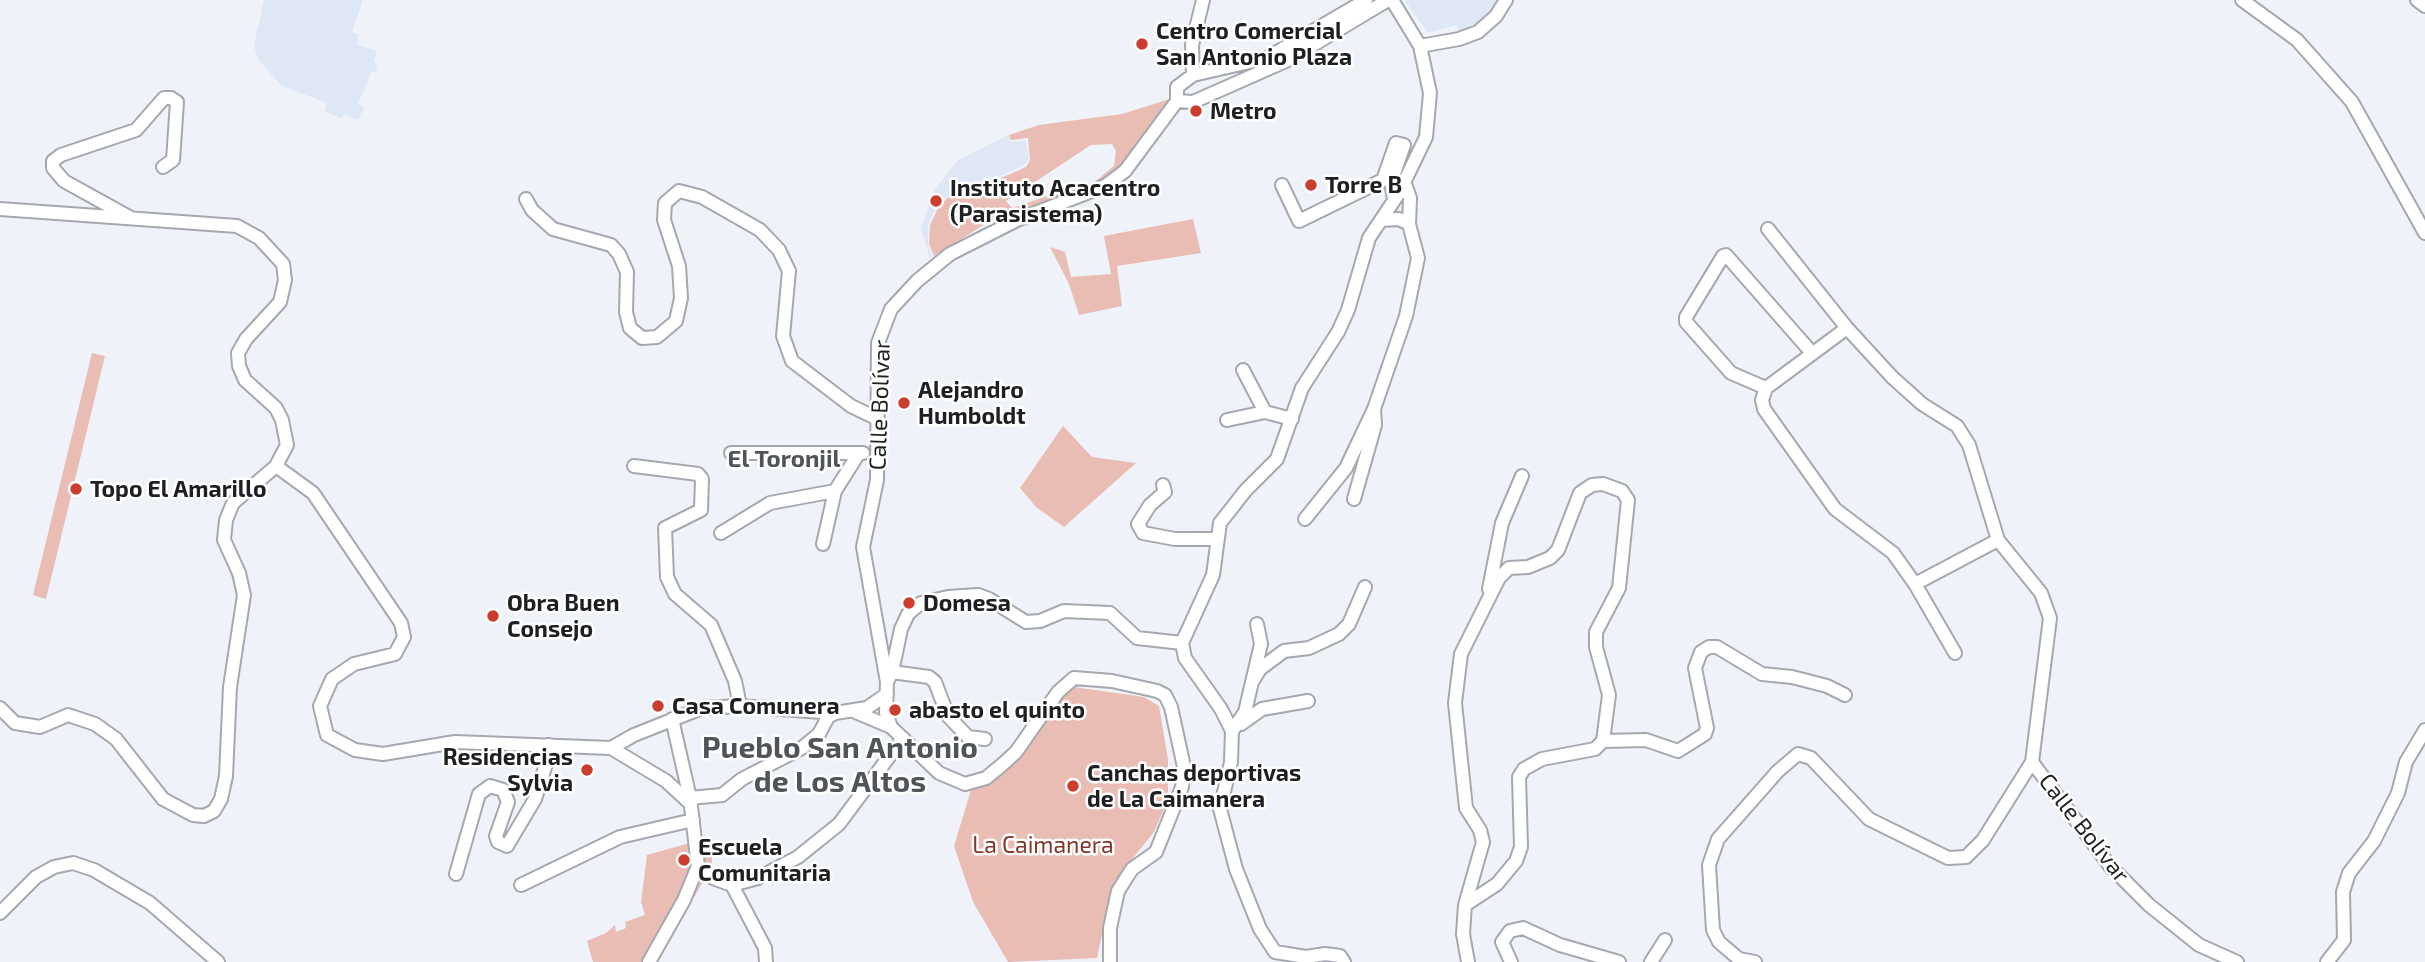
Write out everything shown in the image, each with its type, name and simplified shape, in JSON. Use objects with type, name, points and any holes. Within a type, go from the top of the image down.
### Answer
[{"type":"street","points":[[1190,77],[1192,45],[1202,0]]},
{"type":"street","points":[[1235,729],[1185,657],[1182,643],[1213,575],[1216,539],[1227,515],[1277,458],[1302,388],[1338,332],[1348,310],[1360,259],[1426,137],[1430,117],[1428,82],[1420,46],[1390,0],[1288,60],[1187,103],[1177,102],[1177,88],[1190,77],[1267,58],[1366,0]]},
{"type":"street","points":[[1420,46],[1459,40],[1478,32],[1496,16],[1506,0]]},
{"type":"street","points":[[2242,0],[2297,40],[2352,102],[2425,233]]},
{"type":"street","points":[[2417,0],[2425,6]]},
{"type":"street","points":[[1190,77],[1201,81],[1204,92],[1199,98]]},
{"type":"street","points":[[137,221],[64,181],[53,168],[53,161],[61,155],[136,130],[164,98],[171,98],[177,102],[173,160],[163,167]]},
{"type":"street","name":"Calle Bolívar","points":[[891,727],[886,713],[889,683],[863,547],[877,480],[878,343],[891,309],[901,296],[950,254],[982,236],[1105,186],[1125,171],[1177,102]]},
{"type":"street","points":[[1282,185],[1300,221],[1383,180],[1396,143],[1404,145],[1391,182],[1394,199]]},
{"type":"street","points":[[1305,519],[1346,468],[1374,409],[1414,284],[1418,258],[1409,224],[1410,198],[1404,181]]},
{"type":"street","points":[[526,199],[532,210],[553,229],[611,245],[619,254],[628,272],[626,312],[630,328],[642,338],[657,337],[676,321],[681,298],[679,266],[664,220],[665,203],[679,191],[702,197],[760,230],[779,250],[789,271],[783,336],[792,361],[851,406],[878,418]]},
{"type":"street","points":[[0,209],[137,221],[237,226],[259,238],[283,264],[285,280],[280,302],[246,339],[238,353],[239,366],[244,380],[276,408],[287,435],[287,445],[276,466],[233,503],[226,520],[224,540],[240,573],[244,595],[229,687],[226,776],[221,799],[214,811],[204,816],[193,815],[163,799],[116,738],[96,724],[68,715],[40,727],[27,725],[15,723],[0,708]]},
{"type":"street","points":[[1381,220],[1399,219],[1409,224]]},
{"type":"street","points":[[1768,229],[1847,328],[1892,377],[1922,404],[1957,426],[1969,446],[1998,540],[2041,593],[2050,618],[2032,762]]},
{"type":"street","points":[[1766,388],[1731,373],[1686,322],[1723,256],[1726,256],[1812,354]]},
{"type":"street","points":[[1847,328],[1766,388],[1762,400],[1763,409],[1835,509],[1893,553],[1915,584],[1955,653]]},
{"type":"street","points":[[1242,370],[1265,412]]},
{"type":"street","points":[[1354,499],[1375,425],[1374,409]]},
{"type":"street","points":[[1227,420],[1265,412],[1292,419]]},
{"type":"street","points":[[731,453],[878,452]]},
{"type":"street","points":[[823,544],[835,491],[859,453]]},
{"type":"street","points":[[276,466],[313,493],[401,623],[404,637],[395,654],[354,664],[332,679],[320,706],[327,736],[355,750],[383,754],[456,742],[611,748],[702,708],[740,706],[835,713],[867,708],[889,683],[901,629],[908,614],[920,603],[958,596],[989,599],[1026,622],[1040,621],[1064,611],[1110,613],[1137,638],[1168,644],[1182,643]]},
{"type":"street","points":[[634,466],[698,474],[702,479],[701,510],[665,528],[667,577],[675,594],[710,625],[735,681],[740,706]]},
{"type":"street","points":[[1488,596],[1502,523],[1522,476]]},
{"type":"street","points":[[1468,962],[1463,933],[1465,905],[1483,842],[1480,830],[1466,808],[1455,703],[1461,654],[1488,596],[1509,568],[1528,567],[1550,558],[1558,550],[1580,493],[1592,485],[1603,484],[1622,491],[1628,500],[1619,588],[1597,632],[1596,647],[1609,695],[1603,741]]},
{"type":"street","points":[[1163,485],[1166,492],[1150,505],[1139,524],[1143,533],[1175,539],[1216,539]]},
{"type":"street","points":[[721,533],[770,502],[835,491]]},
{"type":"street","points":[[1915,584],[1998,540]]},
{"type":"street","points":[[1252,682],[1260,669],[1284,651],[1309,648],[1339,634],[1349,624],[1365,587]]},
{"type":"street","points":[[1257,624],[1261,644],[1245,712],[1235,729],[1220,808],[1236,869],[1260,929],[1275,952],[1306,957],[1325,954],[1340,956],[1344,962]]},
{"type":"street","points":[[1465,905],[1497,884],[1516,861],[1521,847],[1519,777],[1524,769],[1542,759],[1595,748],[1603,741],[1646,740],[1678,751],[1705,734],[1707,728],[1695,668],[1701,652],[1709,647],[1717,647],[1762,674],[1792,677],[1826,686],[1845,695]]},
{"type":"street","points":[[889,683],[929,677],[934,682],[948,716],[968,737],[985,739]]},
{"type":"street","points":[[853,711],[891,727],[939,773],[965,784],[976,783],[1016,752],[1058,692],[1074,678],[1112,681],[1165,695],[1171,707],[1184,766],[1182,787],[1156,852],[1132,869],[1118,891],[1110,928],[1110,962]]},
{"type":"street","points":[[1235,729],[1262,709],[1308,702]]},
{"type":"street","points":[[611,748],[666,781],[691,801],[722,796],[742,779],[802,748],[819,734],[828,717],[835,713]]},
{"type":"street","points":[[649,962],[684,900],[698,866],[691,801],[672,719]]},
{"type":"street","points":[[2327,962],[2344,940],[2343,892],[2349,873],[2374,841],[2398,793],[2406,762],[2425,730]]},
{"type":"street","points":[[698,866],[713,878],[732,885],[758,878],[824,838],[839,824],[903,738]]},
{"type":"street","points":[[456,874],[479,794],[490,786],[503,790],[508,802],[496,836],[498,842],[507,846],[534,799],[547,761],[548,745]]},
{"type":"street","name":"Calle Bolívar","points":[[1755,962],[1738,959],[1719,943],[1713,930],[1709,864],[1718,839],[1779,771],[1798,754],[1811,758],[1869,819],[1948,858],[1966,857],[1983,840],[2032,762],[2110,866],[2149,905],[2199,946],[2237,962]]},
{"type":"street","points":[[521,885],[620,837],[693,820]]},
{"type":"street","points":[[0,913],[36,877],[54,867],[73,863],[94,870],[150,903],[218,962]]},
{"type":"street","points":[[732,885],[765,948],[766,962]]},
{"type":"street","points":[[1511,962],[1502,942],[1510,931],[1523,928],[1560,945],[1619,962]]},
{"type":"street","points":[[1651,962],[1665,940]]},
{"type":"shaded area","points":[[264,0],[363,0],[352,32],[358,34],[357,45],[377,51],[374,62],[377,64],[376,72],[372,71],[358,104],[364,107],[358,120],[344,114],[342,118],[325,112],[327,103],[282,86],[258,59],[254,46]]},
{"type":"shaded area","points":[[1442,0],[1444,4],[1443,0],[1503,0],[1469,30],[1458,31],[1457,25],[1428,33],[1405,1]]},
{"type":"shaded area","name":"Instituto Acacentro (Parasistema)","points":[[1008,135],[1011,142],[1026,140],[1029,159],[1024,165],[978,187],[952,193],[937,205],[928,225],[928,244],[932,256],[930,259],[921,228],[935,189],[958,160]]},
{"type":"green space","points":[[1173,98],[1127,163],[1108,178],[1092,184],[1114,166],[1116,151],[1112,144],[1091,145],[1006,201],[1012,208],[1062,191],[1087,187],[990,221],[934,256],[929,244],[930,225],[939,206],[952,194],[978,188],[1026,167],[1030,160],[1028,138],[1011,140],[1009,135],[1039,125],[1122,114]]},
{"type":"green space","points":[[1193,219],[1201,253],[1117,266],[1122,306],[1079,315],[1069,284],[1050,247],[1065,252],[1071,277],[1111,274],[1104,236]]},
{"type":"green space","points":[[92,353],[105,356],[46,599],[33,595]]},
{"type":"green space","points":[[1063,426],[1092,457],[1136,463],[1064,527],[1036,507],[1020,488]]},
{"type":"green space","name":"La Caimanera","points":[[1074,687],[1144,697],[1159,706],[1168,759],[1168,799],[1154,832],[1120,874],[1108,906],[1097,958],[1008,962],[973,902],[954,846],[971,790],[1005,771],[1055,704]]},
{"type":"green space","points":[[711,837],[712,865],[658,962],[593,962],[587,941],[606,933],[615,925],[616,932],[626,928],[625,922],[645,915],[641,902],[647,855]]},
{"type":"place","name":"Centro Comercial San Antonio Plaza","points":[[1142,44]]},
{"type":"place","name":"Metro","points":[[1196,111]]},
{"type":"place","name":"Torre B","points":[[1311,185]]},
{"type":"place","name":"Instituto Acacentro (Parasistema)","points":[[936,201]]},
{"type":"place","name":"Alejandro Humboldt","points":[[904,403]]},
{"type":"place","name":"Topo El Amarillo","points":[[76,489]]},
{"type":"place","name":"Domesa","points":[[909,603]]},
{"type":"place","name":"Obra Buen Consejo","points":[[493,616]]},
{"type":"place","name":"Casa Comunera","points":[[658,706]]},
{"type":"place","name":"abasto el quinto","points":[[895,710]]},
{"type":"place","name":"Residencias Sylvia","points":[[587,770]]},
{"type":"place","name":"Canchas deportivas de La Caimanera","points":[[1073,786]]},
{"type":"place","name":"Escuela Comunitaria","points":[[684,860]]},
{"type":"district","name":"El Toronjil","points":[[784,459]]},
{"type":"district","name":"Pueblo San Antonio de Los Altos","points":[[840,765]]}]
